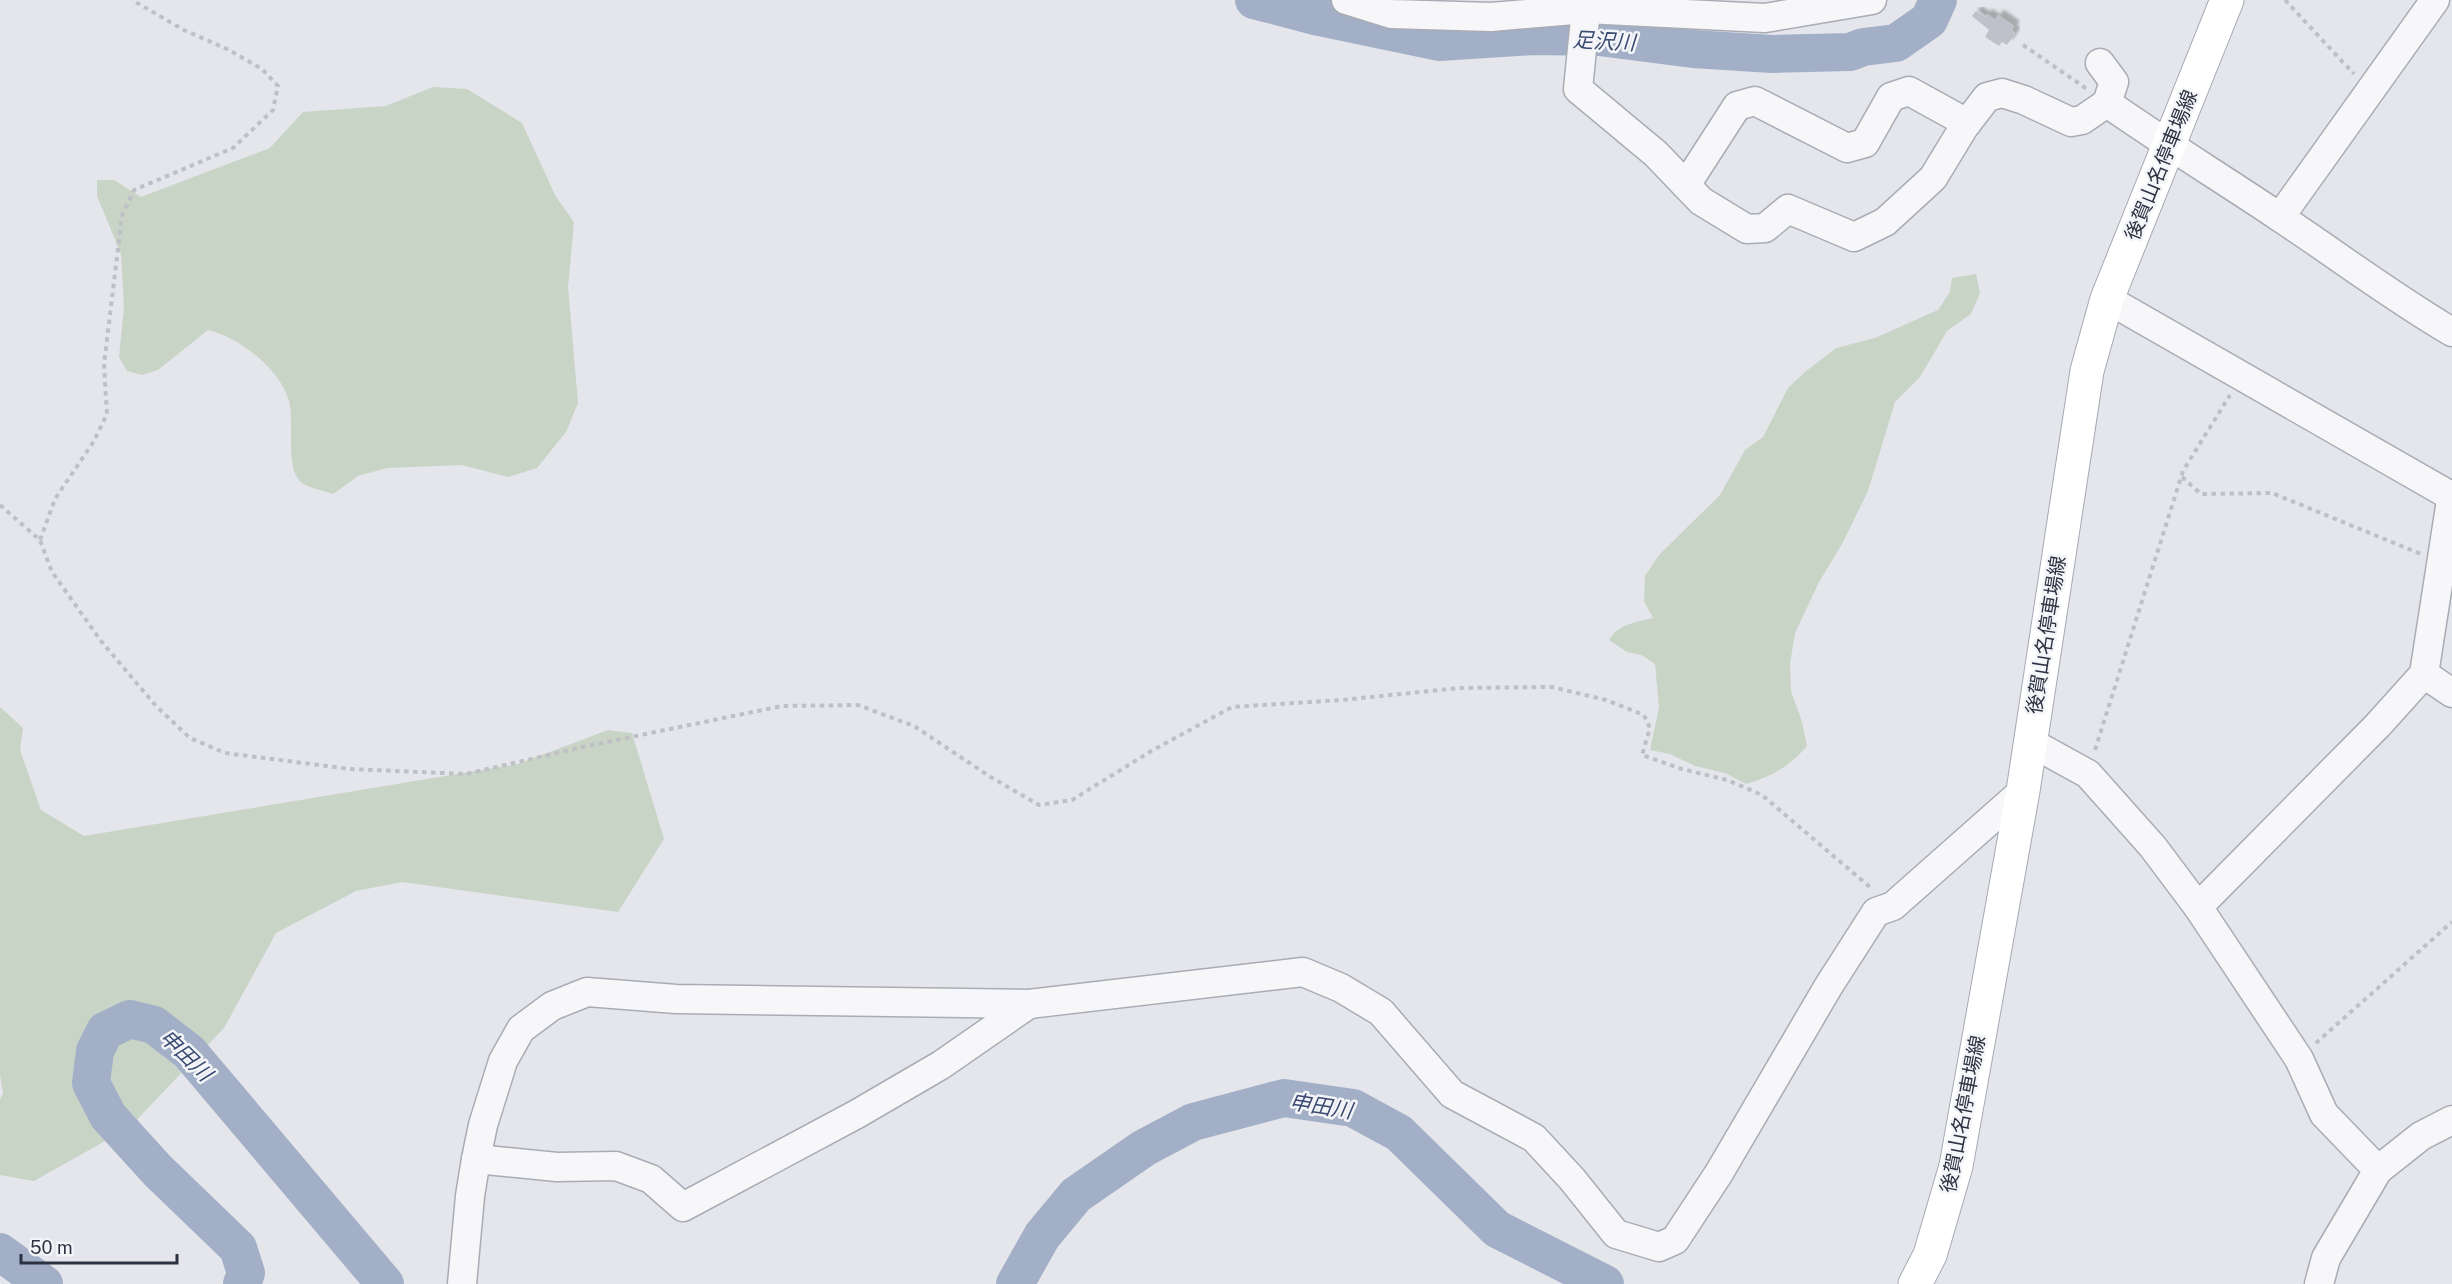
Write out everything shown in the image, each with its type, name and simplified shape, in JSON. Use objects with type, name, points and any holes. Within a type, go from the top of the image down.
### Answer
[{"type":"main road","name":"後賀山名停車場線","points":[[1915,1284],[1930,1255],[1956,1166],[2023,791],[2087,371],[2107,299],[2227,0]]},
{"type":"street","points":[[1346,0],[1391,14],[1491,18],[1586,9],[1765,18],[1872,0]]},
{"type":"street","points":[[2280,217],[2435,0]]},
{"type":"street","points":[[1586,9],[1578,89],[1656,154],[1701,201],[1747,230],[1765,228],[1788,209],[1854,237],[1885,222],[1933,178],[1967,123],[1987,97],[2002,93],[2024,100],[2070,122],[2082,120],[2114,82],[2100,63]]},
{"type":"street","points":[[1686,185],[1737,106],[1755,101],[1847,148],[1864,143],[1891,97],[1909,91],[1967,123]]},
{"type":"street","points":[[2101,99],[2280,217],[2401,302],[2452,332]]},
{"type":"street","points":[[2107,299],[2452,495],[2424,674],[2378,725],[2198,907]]},
{"type":"street","points":[[2424,674],[2452,693]]},
{"type":"street","points":[[2030,742],[2088,774],[2153,847],[2198,907],[2299,1059],[2324,1114],[2378,1170]]},
{"type":"street","points":[[462,1284],[470,1196],[476,1159],[483,1125],[503,1060],[521,1029],[552,1006],[586,992],[676,999],[1029,1004],[1303,972],[1341,988],[1380,1012],[1452,1094],[1534,1138],[1572,1179],[1616,1234],[1659,1247],[1675,1240],[1713,1182],[1828,987],[1876,912],[1893,906],[2023,791]]},
{"type":"street","points":[[476,1159],[557,1167],[616,1166],[651,1179],[683,1207],[857,1114],[941,1065],[1029,1004]]},
{"type":"street","points":[[2319,1284],[2326,1258],[2378,1170],[2421,1136],[2452,1120]]},
{"type":"path","points":[[40,540],[55,499],[94,441],[107,414],[104,364],[122,216],[134,190],[233,148],[273,110],[278,86],[262,69],[184,30],[132,0]]},
{"type":"path","points":[[2285,0],[2370,91]]},
{"type":"path","points":[[2023,45],[2101,99]]},
{"type":"path","points":[[2088,774],[2182,477],[2242,376]]},
{"type":"path","points":[[2182,477],[2201,494],[2272,493],[2441,562]]},
{"type":"path","points":[[0,505],[40,540],[52,572],[101,641],[156,706],[190,738],[225,753],[350,769],[466,774],[592,745],[782,706],[858,705],[914,726],[989,776],[1039,805],[1072,800],[1153,750],[1232,707],[1342,700],[1459,688],[1552,687],[1606,700],[1644,715],[1650,728],[1642,755],[1682,769],[1727,780],[1762,795],[1893,906]]},
{"type":"path","points":[[2299,1059],[2452,922]]},
{"type":"green space","points":[[433,87],[467,89],[522,123],[556,197],[574,222],[568,287],[578,403],[566,432],[537,468],[508,477],[462,465],[387,468],[358,476],[333,494],[305,485],[297,476],[293,467],[289,401],[277,377],[268,366],[245,347],[208,330],[158,370],[142,375],[127,371],[119,357],[124,307],[121,254],[97,196],[97,180],[114,180],[141,197],[270,148],[303,112],[386,106]]},
{"type":"green space","points":[[1976,274],[1980,293],[1971,314],[1947,331],[1920,377],[1895,402],[1868,491],[1842,544],[1819,582],[1795,633],[1790,664],[1791,691],[1802,722],[1807,746],[1780,770],[1746,784],[1725,773],[1695,766],[1670,754],[1650,750],[1659,707],[1655,664],[1642,655],[1627,652],[1609,640],[1617,630],[1623,627],[1653,618],[1644,601],[1645,576],[1659,555],[1720,495],[1745,450],[1763,437],[1788,388],[1805,372],[1836,348],[1875,338],[1938,310],[1950,292],[1952,278]]},
{"type":"green space","points":[[0,707],[23,728],[20,750],[41,810],[84,836],[518,764],[608,730],[632,733],[664,839],[618,912],[402,882],[356,891],[276,933],[224,1028],[130,1127],[34,1181],[0,1175],[0,1100],[3,1093],[0,1075]]},
{"type":"building","points":[[1976,11],[1985,17],[1987,14],[1995,20],[1998,15],[2014,26],[2012,31],[2015,33],[2007,45],[2002,42],[1999,46],[1985,37],[1989,30],[1972,16]]},
{"type":"waterway","name":"足沢川","points":[[1254,0],[1319,17],[1439,42],[1534,36],[1599,37],[1693,49],[1772,54],[1850,52],[1863,47],[1896,43],[1929,20],[1938,0]]},
{"type":"waterway","name":"申田川","points":[[242,1284],[246,1273],[238,1248],[158,1171],[108,1116],[91,1083],[95,1051],[105,1031],[130,1019],[154,1025],[189,1052],[385,1284]]},
{"type":"waterway","name":"申田川","points":[[1015,1284],[1042,1236],[1076,1195],[1144,1148],[1193,1122],[1284,1098],[1353,1108],[1399,1133],[1497,1229],[1605,1284]]},
{"type":"waterway","name":"申田川","points":[[0,1252],[44,1284]]}]
